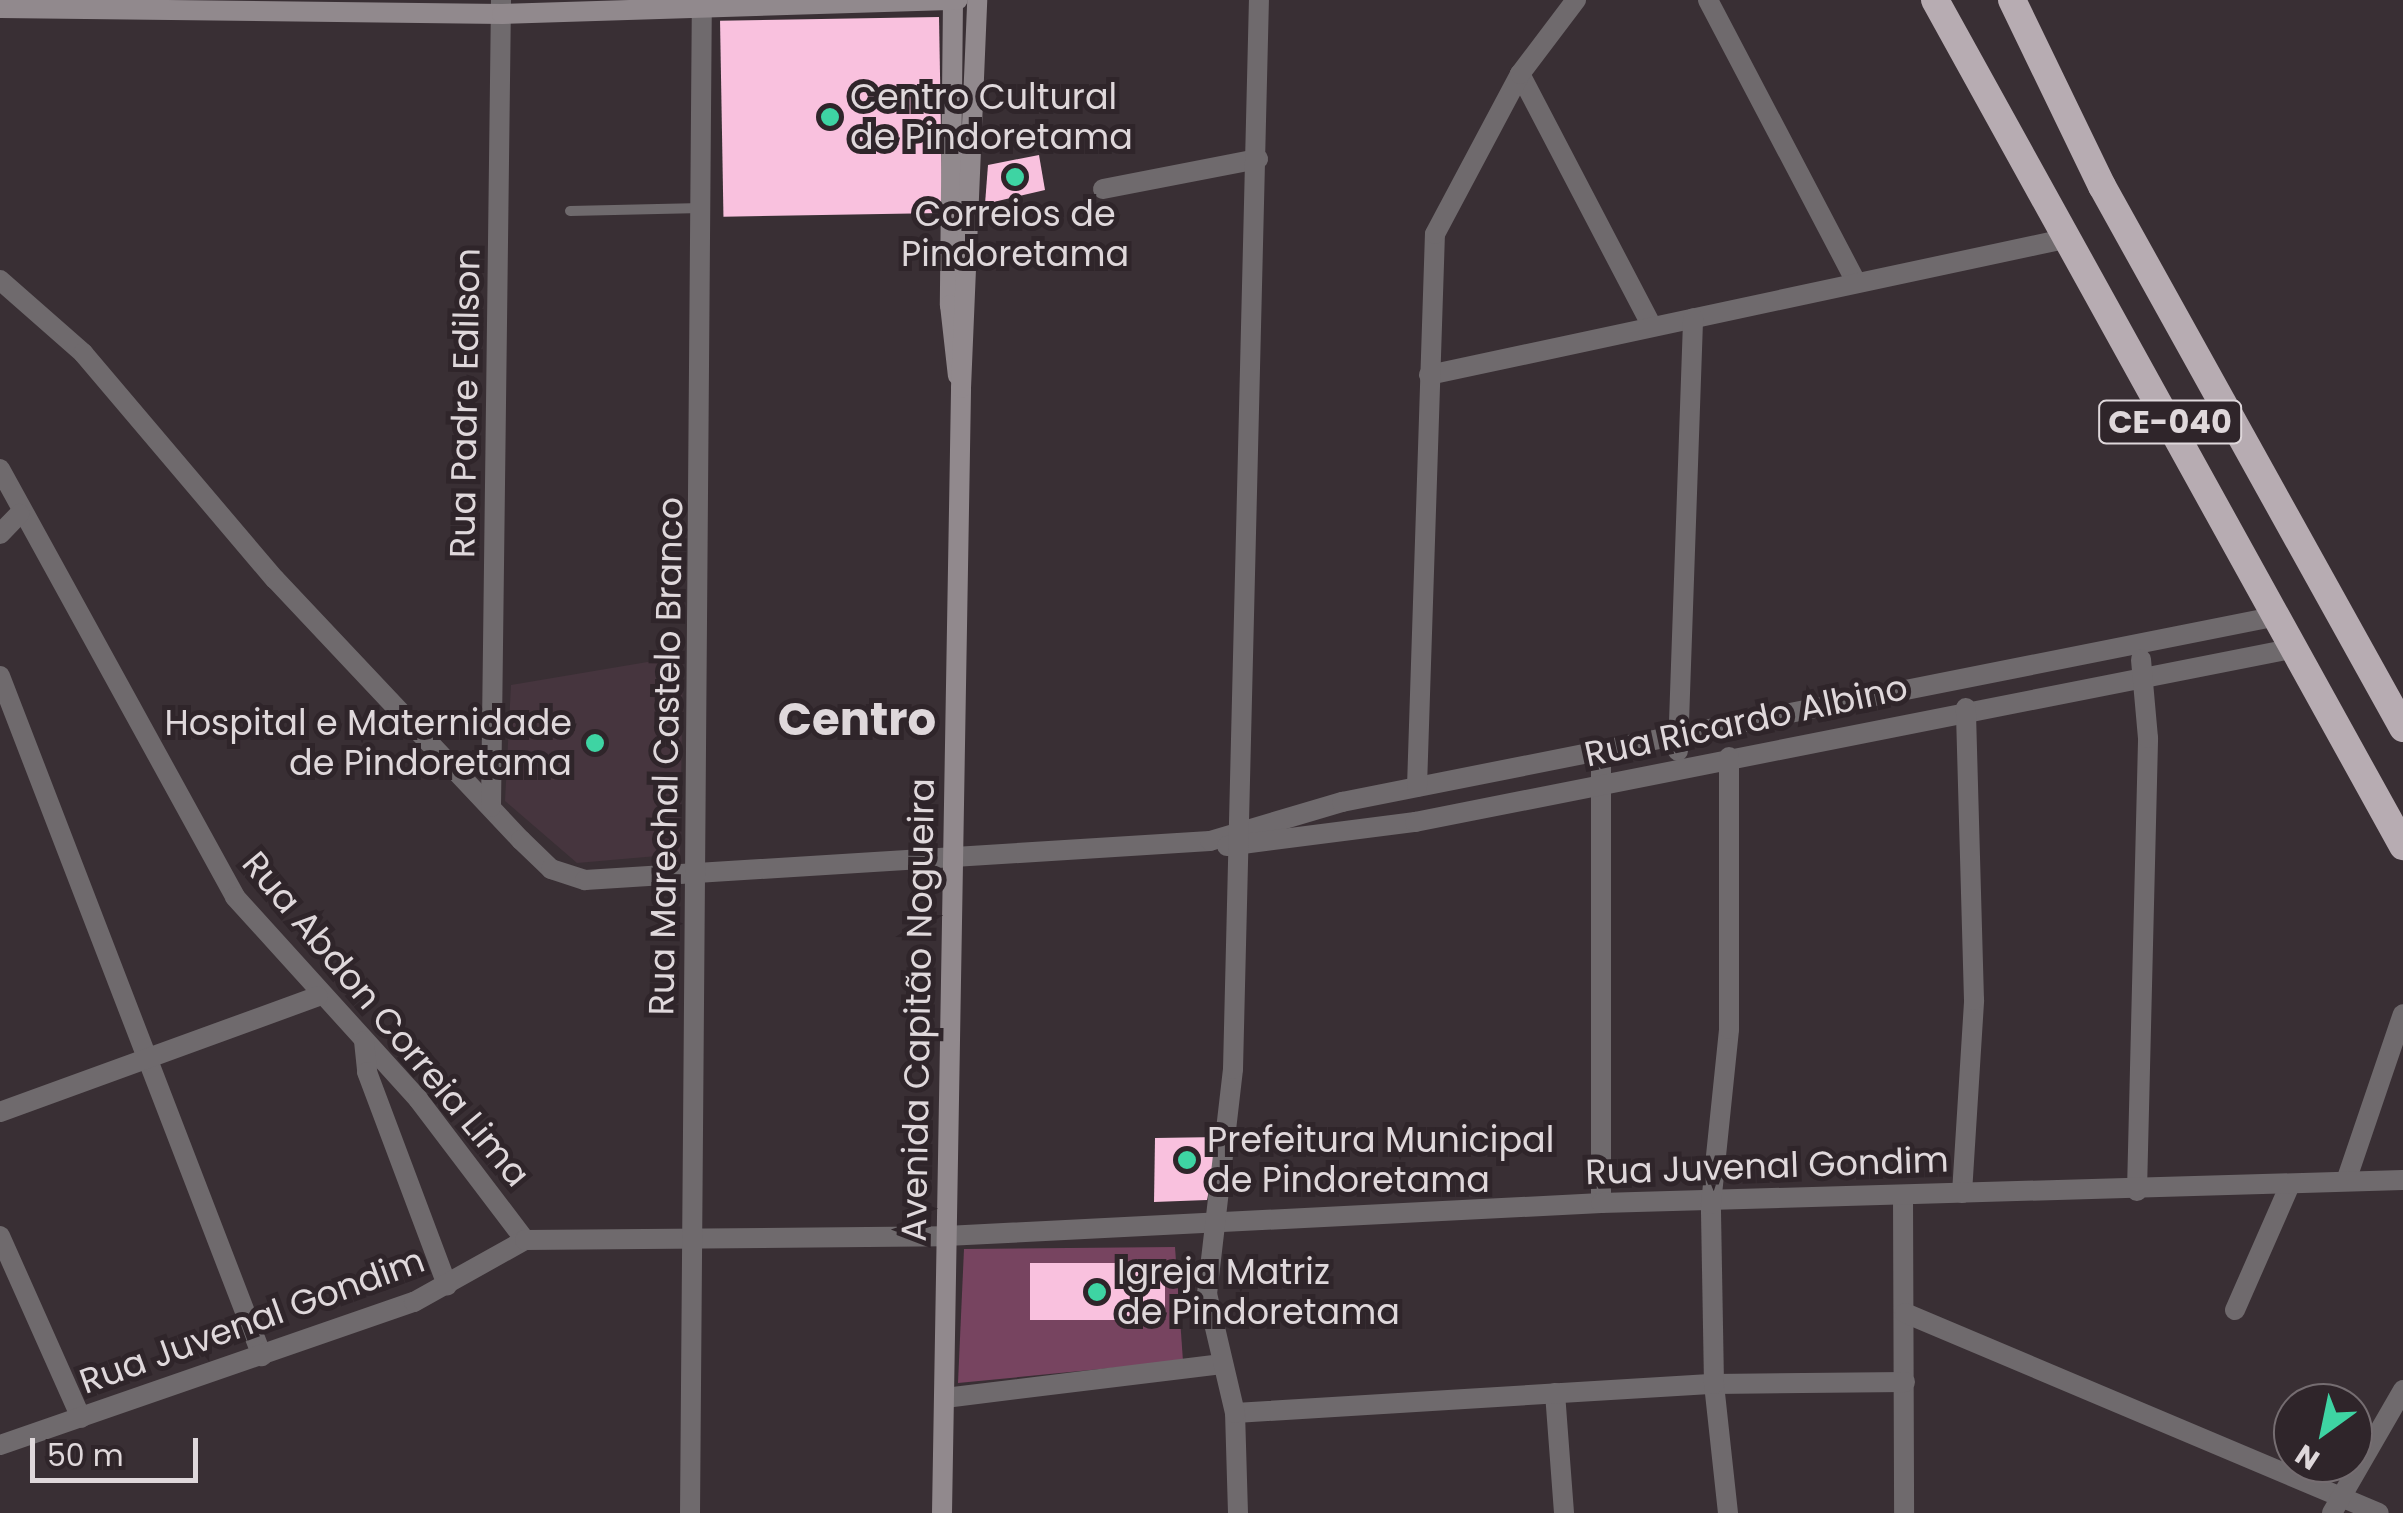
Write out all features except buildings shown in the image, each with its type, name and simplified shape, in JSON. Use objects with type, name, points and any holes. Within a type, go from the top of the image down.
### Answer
[{"type":"highway","name":"CE-040","points":[[1935,0],[2403,846]]},
{"type":"highway","name":"CE-040","points":[[2012,0],[2111,204],[2403,728]]},
{"type":"main road","name":"Avenida Capitão Nogueira","points":[[955,0],[950,305],[960,388]]},
{"type":"main road","points":[[0,8],[502,7],[955,0]]},
{"type":"main road","name":"Avenida Capitão Nogueira","points":[[942,1513],[960,388],[978,0]]},
{"type":"street","points":[[1238,1513],[1236,1413],[1207,1294],[1212,1221],[1226,1165],[1240,840],[1240,586],[1258,159],[1259,0]]},
{"type":"street","points":[[1417,787],[1428,375],[1440,219],[1520,74],[1576,0]]},
{"type":"street","points":[[1708,0],[1855,280]]},
{"type":"street","name":"Rua Marechal Castelo Branco","points":[[690,1513],[702,3]]},
{"type":"street","name":"Rua Padre Edilson","points":[[491,807],[502,7]]},
{"type":"street","points":[[1520,74],[1652,326]]},
{"type":"street","points":[[1103,189],[1258,159]]},
{"type":"street","points":[[1428,375],[1855,280],[2068,238]]},
{"type":"street","points":[[0,280],[83,353],[275,579],[491,807]]},
{"type":"street","points":[[1676,768],[1693,318]]},
{"type":"street","name":"Rua Abdon Correia Lima","points":[[0,468],[19,514],[210,858],[318,996],[364,1041],[526,1240]]},
{"type":"street","points":[[0,534],[19,514]]},
{"type":"street","name":"Rua Ricardo Albino","points":[[1240,840],[1417,787],[1678,740],[2278,616]]},
{"type":"street","points":[[2137,1191],[2142,672],[2139,645]]},
{"type":"street","name":"Rua Ricardo Albino","points":[[491,807],[570,877],[1240,840],[1605,784],[2142,672],[2295,648]]},
{"type":"street","points":[[0,676],[262,1356]]},
{"type":"street","points":[[1962,1192],[1974,1000],[1966,708]]},
{"type":"street","points":[[1829,709],[1836,735]]},
{"type":"street","points":[[1601,754],[1605,784],[1602,1203]]},
{"type":"street","points":[[1728,1513],[1714,1384],[1712,1204],[1729,1030],[1729,757]]},
{"type":"street","points":[[0,1112],[148,1064],[318,996]]},
{"type":"street","points":[[2346,1181],[2403,1014]]},
{"type":"street","points":[[364,1041],[367,1072],[448,1285]]},
{"type":"street","name":"Rua Juvenal Gondim","points":[[0,1445],[262,1356],[448,1285],[526,1240],[946,1236],[1602,1203],[1712,1204],[1962,1192],[2137,1191],[2403,1180]]},
{"type":"street","points":[[2235,1310],[2290,1184]]},
{"type":"street","points":[[1903,1196],[1904,1513]]},
{"type":"street","points":[[0,1236],[81,1418]]},
{"type":"street","points":[[1905,1313],[2336,1505],[2379,1513]]},
{"type":"street","points":[[945,1398],[1222,1364]]},
{"type":"street","points":[[1236,1413],[1714,1384],[1905,1382]]},
{"type":"street","points":[[2336,1505],[2403,1390]]},
{"type":"street","points":[[1555,1393],[1564,1513]]},
{"type":"lane","points":[[570,211],[703,208]]},
{"type":"shaded area","name":"Hospital e Maternidade de Pindoretama","points":[[683,656],[680,854],[577,863],[505,801],[511,685]]},
{"type":"shaded area","points":[[1175,1247],[1183,1361],[958,1383],[964,1249]]},
{"type":"place","name":"Centro Cultural de Pindoretama","points":[[830,117]]},
{"type":"place","name":"Correios de Pindoretama","points":[[1015,177]]},
{"type":"place","name":"Hospital e Maternidade de Pindoretama","points":[[595,743]]},
{"type":"place","name":"Prefeitura Municipal de Pindoretama","points":[[1187,1160]]},
{"type":"place","name":"Igreja Matriz de Pindoretama","points":[[1097,1292]]},
{"type":"district","name":"Centro","points":[[857,720]]}]
